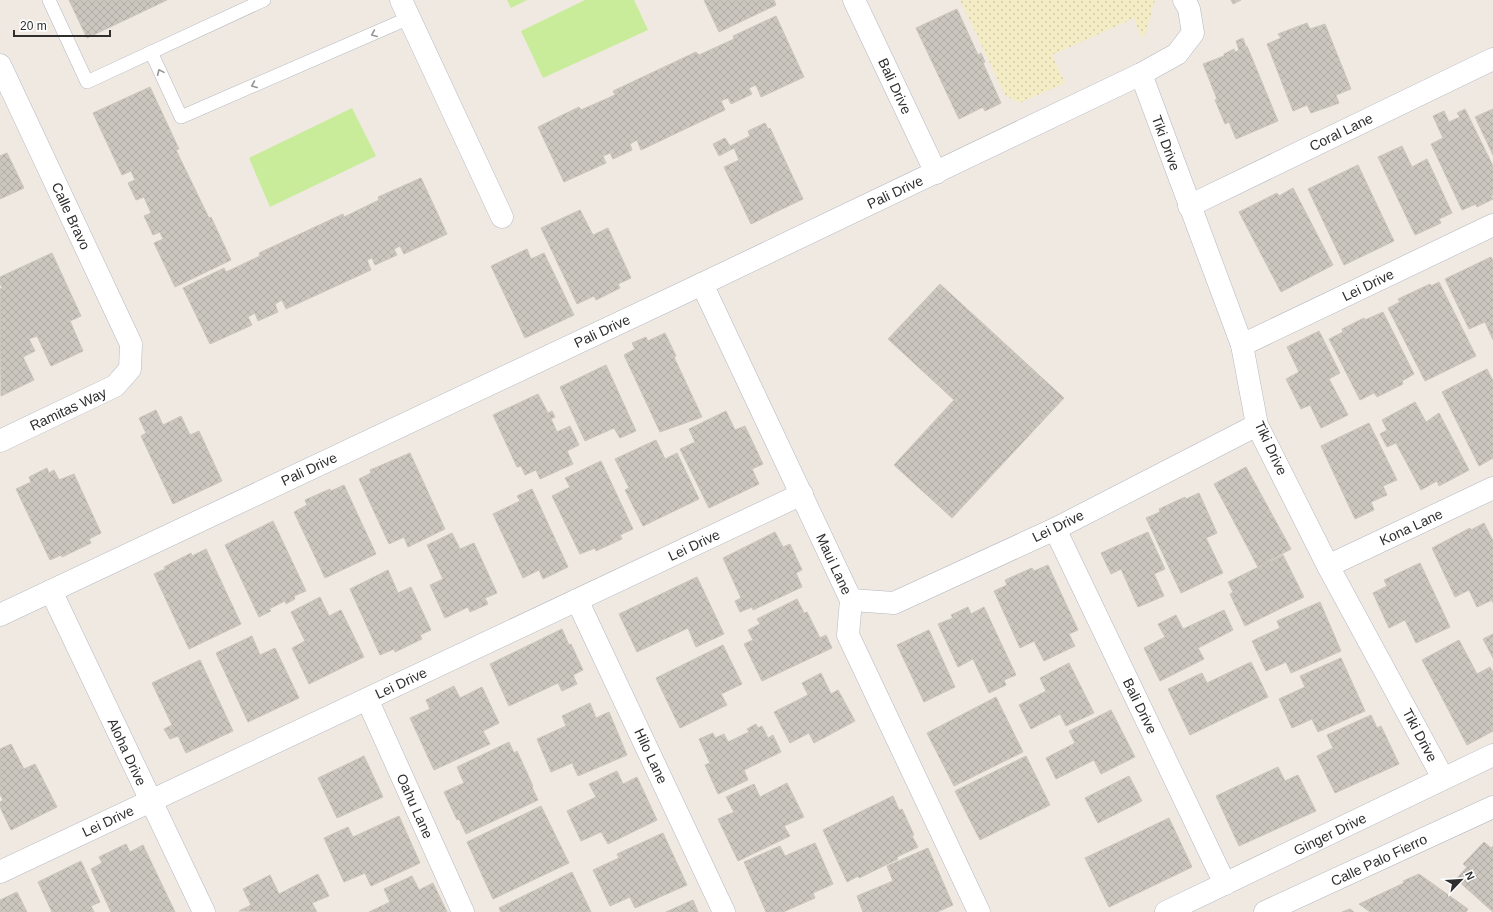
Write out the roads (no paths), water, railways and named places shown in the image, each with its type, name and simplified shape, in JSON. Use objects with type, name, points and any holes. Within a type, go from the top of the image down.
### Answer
[{"type":"street","name":"Bali Drive","points":[[854,0],[936,172]]},
{"type":"street","name":"Pali Drive","points":[[0,615],[702,284],[1141,74],[1177,54],[1193,33],[1189,9],[1184,0]]},
{"type":"street","points":[[405,9],[502,217]]},
{"type":"street","name":"Coral Lane","points":[[1189,206],[1493,59]]},
{"type":"street","name":"Calle Bravo","points":[[0,65],[131,344],[130,369]]},
{"type":"street","name":"Tiki Drive","points":[[1141,74],[1242,345],[1257,424],[1328,566],[1443,778]]},
{"type":"street","name":"Lei Drive","points":[[1242,345],[1493,226]]},
{"type":"street","name":"Maui Lane","points":[[702,284],[851,600],[848,635],[979,912]]},
{"type":"street","name":"Ramitas Way","points":[[0,441],[115,386],[130,369]]},
{"type":"street","name":"Lei Drive","points":[[851,600],[894,603],[1055,529],[1257,424]]},
{"type":"street","name":"Kona Lane","points":[[1328,566],[1493,488]]},
{"type":"street","name":"Lei Drive","points":[[0,872],[802,494]]},
{"type":"street","name":"Bali Drive","points":[[1055,529],[1225,884]]},
{"type":"street","name":"Aloha Drive","points":[[51,591],[204,912]]},
{"type":"street","name":"Hilo Lane","points":[[577,600],[724,912]]},
{"type":"street","name":"Oahu Lane","points":[[366,699],[463,912]]},
{"type":"street","name":"Ginger Drive","points":[[1166,912],[1493,755]]},
{"type":"street","name":"Calle Palo Fierro","points":[[1265,912],[1493,807]]},
{"type":"lane","points":[[49,0],[87,82],[264,0]]},
{"type":"lane","points":[[151,52],[180,118],[405,9]]}]
